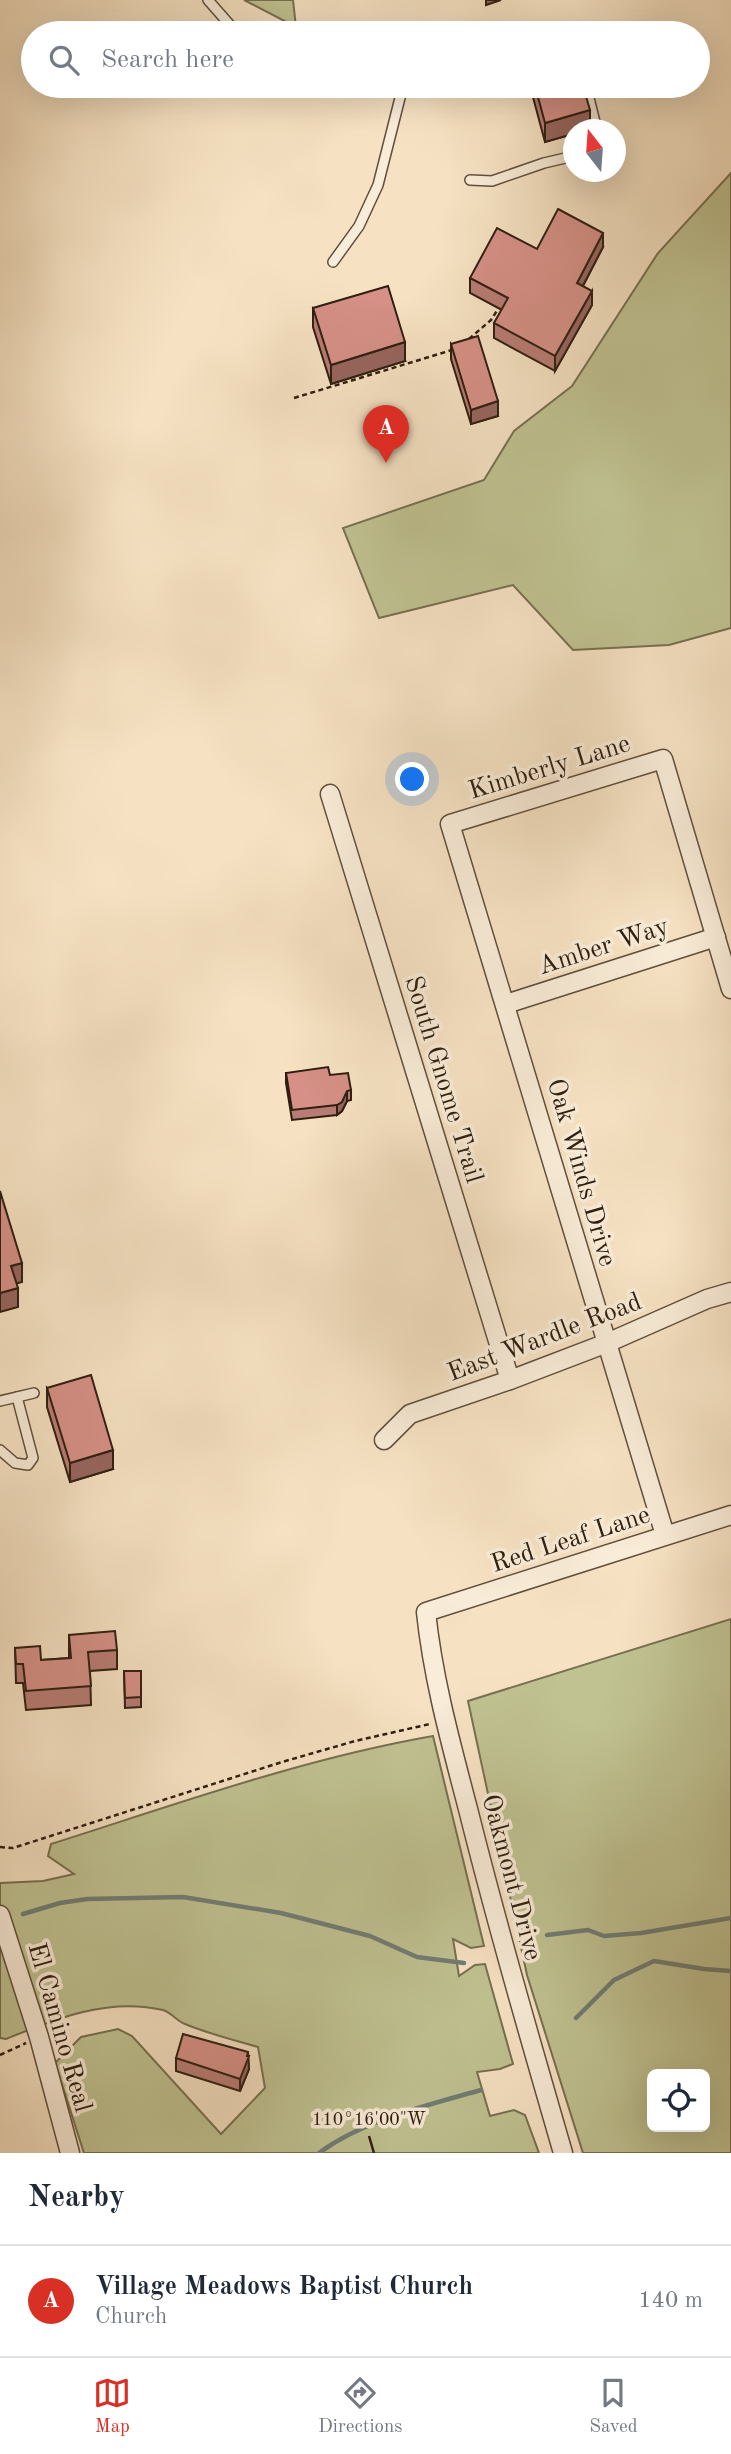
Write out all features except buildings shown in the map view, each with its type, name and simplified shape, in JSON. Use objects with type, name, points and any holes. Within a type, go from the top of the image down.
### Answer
[{"type":"street","name":"Kimberly Lane","points":[[450,824],[663,759],[716,937]]},
{"type":"street","name":"South Gnome Trail","points":[[330,794],[510,1380]]},
{"type":"street","name":"Oak Winds Drive","points":[[450,824],[665,1535]]},
{"type":"street","points":[[716,937],[731,989]]},
{"type":"street","name":"Amber Way","points":[[506,1004],[716,937]]},
{"type":"street","name":"East Wardle Road","points":[[384,1440],[410,1414],[510,1380],[731,1292]]},
{"type":"street","name":"Red Leaf Lane","points":[[426,1612],[731,1515]]},
{"type":"street","name":"Oakmont Drive","points":[[426,1612],[430,1648],[445,1721],[500,1938],[563,2153]]},
{"type":"street","name":"El Camino Real","points":[[0,1915],[39,2037],[70,2153]]},
{"type":"lane","points":[[208,0],[226,21]]},
{"type":"lane","points":[[333,262],[359,226],[378,185],[400,98]]},
{"type":"lane","points":[[589,98],[594,119]]},
{"type":"lane","points":[[470,180],[492,181],[563,158]]},
{"type":"lane","points":[[0,1401],[34,1393]]},
{"type":"lane","points":[[0,1450],[15,1463],[29,1465],[33,1458],[17,1397]]},
{"type":"path","points":[[294,398],[450,350],[474,336],[491,320],[503,299]]},
{"type":"path","points":[[0,1847],[13,1848],[355,1741],[445,1721]]},
{"type":"path","points":[[0,2055],[39,2037]]},
{"type":"green space","points":[[244,0],[293,0],[295,21],[284,21]]},
{"type":"green space","points":[[731,173],[731,628],[669,645],[573,650],[513,585],[379,618],[343,528],[484,480],[514,431],[572,386],[658,253]]},
{"type":"green space","points":[[731,1619],[731,2153],[583,2153],[527,1975],[468,1701]]},
{"type":"green space","points":[[433,1736],[484,1946],[471,1948],[453,1939],[459,1976],[475,1965],[485,1964],[513,2064],[477,2072],[490,2116],[514,2110],[525,2115],[539,2153],[84,2153],[55,2063],[81,2037],[118,2029],[132,2036],[221,2134],[265,2088],[258,2047],[194,2028],[163,2010],[122,2006],[82,2012],[6,2039],[0,2038],[0,1883],[43,1881],[74,1874],[48,1856],[51,1844],[288,1770]]},
{"type":"waterway","points":[[23,1914],[60,1903],[87,1899],[183,1897],[281,1913],[370,1936],[417,1957],[464,1963]]},
{"type":"waterway","points":[[547,1935],[588,1930],[604,1936],[641,1933],[731,1918]]},
{"type":"waterway","points":[[576,2018],[614,1980],[654,1961],[731,1971]]},
{"type":"waterway","points":[[319,2153],[337,2141],[376,2123],[481,2090]]},
{"type":"place","name":"Village Meadows Baptist Church","points":[[386,463]]}]
